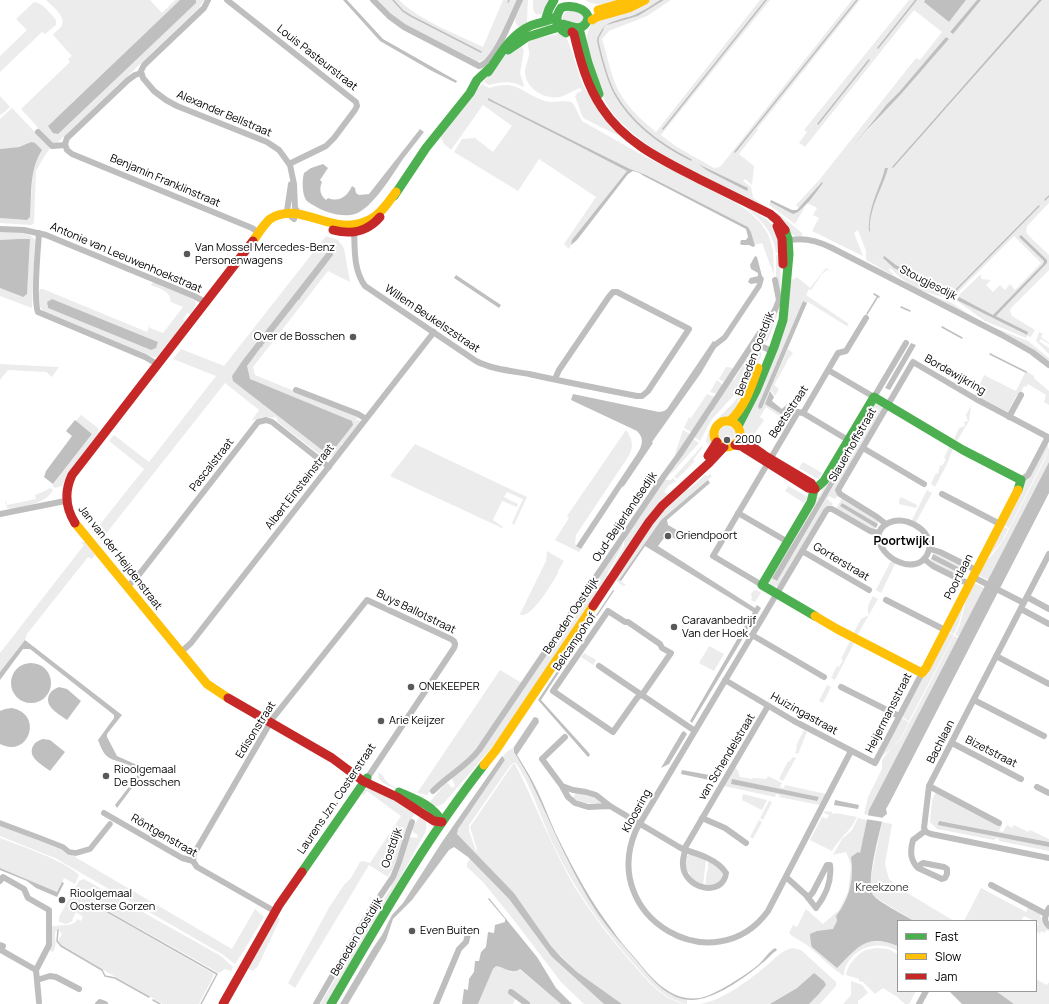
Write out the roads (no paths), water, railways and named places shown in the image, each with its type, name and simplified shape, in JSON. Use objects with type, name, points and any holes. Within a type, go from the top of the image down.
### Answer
[{"type":"street","points":[[65,146],[67,138],[123,85],[134,76],[141,73],[144,65],[204,8],[208,0]]},
{"type":"street","name":"Louis Pasteurstraat","points":[[227,0],[356,102],[357,106],[355,110],[329,144],[320,150],[289,164]]},
{"type":"street","points":[[373,0],[389,16],[404,27],[479,66],[485,64],[503,39],[520,0]]},
{"type":"street","points":[[545,21],[554,0]]},
{"type":"street","points":[[632,0],[610,6],[578,5],[566,8],[562,15],[580,48],[596,87],[611,113],[630,133],[677,166],[743,201],[758,207],[778,220],[785,228],[786,241]]},
{"type":"street","points":[[578,5],[597,17],[629,8],[645,0]]},
{"type":"street","points":[[521,36],[568,27],[588,27],[578,5]]},
{"type":"street","points":[[293,215],[343,233],[354,230],[366,230],[374,224],[382,214],[426,148],[470,93],[482,82],[501,54],[530,26],[553,19],[568,27],[581,42],[580,48]]},
{"type":"street","points":[[509,24],[514,27],[521,36]]},
{"type":"street","name":"Alexander Bellstraat","points":[[141,73],[148,84],[166,100],[271,144],[281,152],[289,164],[292,180],[293,215]]},
{"type":"street","name":"Benjamin Franklinstraat","points":[[38,132],[52,146],[65,146],[72,154],[261,231]]},
{"type":"street","name":"Alexander Bellstraat","points":[[292,180],[294,184],[295,208],[293,215]]},
{"type":"street","name":"Jan van der Heijdenstraat","points":[[293,215],[261,231],[72,474],[66,488],[65,501],[74,522],[203,681],[211,688],[351,771],[438,819]]},
{"type":"street","name":"Antonie van Leeuwenhoekstraat","points":[[0,229],[39,233],[194,296],[205,302]]},
{"type":"street","name":"Willem Beukelszstraat","points":[[354,230],[356,263],[360,277],[365,286],[481,363],[555,380],[642,396],[645,394],[689,329],[616,292],[612,293],[559,370],[555,380]]},
{"type":"street","name":"Antonie van Leeuwenhoekstraat","points":[[39,233],[36,296],[37,310],[142,355],[157,364]]},
{"type":"street","name":"Beneden Oostdijk","points":[[734,424],[735,417],[780,330],[784,312],[789,259],[786,241]]},
{"type":"street","name":"Stougjesdijk","points":[[786,241],[815,241],[832,248],[1002,335],[1032,352],[1049,365]]},
{"type":"street","name":"Oud-Beijerlandsedijk","points":[[433,791],[440,783],[468,763],[483,745],[679,456],[778,305],[775,280]]},
{"type":"street","name":"Beetsstraat","points":[[769,461],[798,412],[803,413],[838,353],[846,351],[866,318]]},
{"type":"street","name":"Albert Einsteinstraat","points":[[180,653],[191,643],[434,332]]},
{"type":"street","points":[[754,343],[769,350]]},
{"type":"street","points":[[762,585],[812,501],[815,489],[824,481],[906,343]]},
{"type":"street","name":"Bordewijkring","points":[[888,405],[913,362],[976,399],[1048,437],[1028,475],[1021,480]]},
{"type":"street","points":[[828,370],[963,450],[1021,480]]},
{"type":"street","points":[[296,390],[358,414],[366,419]]},
{"type":"street","points":[[1009,417],[1021,394]]},
{"type":"street","name":"Slauerhoffstraat","points":[[886,524],[839,493],[839,489],[888,405]]},
{"type":"street","points":[[803,413],[848,440]]},
{"type":"street","name":"Pascalstraat","points":[[126,587],[138,576],[252,430],[260,422],[266,420],[272,422],[329,467]]},
{"type":"street","points":[[722,422],[734,424],[740,433],[737,441],[730,447],[720,444],[714,436],[716,428],[722,422]]},
{"type":"street","points":[[737,441],[741,446],[769,461],[810,489],[815,489]]},
{"type":"street","name":"Beneden Oostdijk","points":[[331,1004],[438,819],[465,789],[502,741],[667,498],[715,447],[720,444]]},
{"type":"street","points":[[863,448],[924,484]]},
{"type":"street","points":[[769,461],[713,556],[837,629],[922,673]]},
{"type":"street","name":"Poortlaan","points":[[922,673],[1019,488],[1021,480]]},
{"type":"street","points":[[942,494],[1000,524]]},
{"type":"street","points":[[0,514],[65,501]]},
{"type":"street","points":[[777,594],[828,508],[879,534]]},
{"type":"street","points":[[738,513],[788,542]]},
{"type":"street","points":[[901,520],[923,530],[930,543],[930,549],[924,559],[919,563],[905,564],[897,561],[882,550],[879,541],[879,534],[881,528],[886,524],[901,520]]},
{"type":"street","points":[[930,549],[940,552],[973,577],[1002,592],[1049,624]]},
{"type":"street","name":"Gorterstraat","points":[[802,551],[869,590]]},
{"type":"street","name":"Bachlaan","points":[[925,831],[924,828],[929,786],[1049,554]]},
{"type":"street","points":[[924,559],[933,566],[973,577]]},
{"type":"street","name":"Kloosring","points":[[777,594],[633,838],[629,855],[630,874],[639,903],[649,916],[660,926],[676,936],[692,940],[714,941],[731,938],[743,933],[756,924],[767,913],[851,751]]},
{"type":"street","points":[[1027,597],[1049,609]]},
{"type":"street","name":"Buys Ballotstraat","points":[[367,600],[452,639],[455,643]]},
{"type":"street","name":"Edisonstraat","points":[[193,861],[194,854],[270,723],[367,600]]},
{"type":"street","points":[[886,600],[945,630]]},
{"type":"street","name":"Belcampohof","points":[[608,610],[671,653],[644,692],[640,695],[636,698],[613,732],[553,691],[608,610]]},
{"type":"street","points":[[752,635],[824,678]]},
{"type":"street","name":"Laurens Jzn. Costerstraat","points":[[223,1004],[276,912],[454,648],[455,643]]},
{"type":"street","points":[[996,656],[1049,684]]},
{"type":"street","points":[[599,666],[695,731]]},
{"type":"street","name":"Heijermansstraat","points":[[875,763],[922,673]]},
{"type":"street","name":"Huizingastraat","points":[[725,680],[797,723],[875,763]]},
{"type":"street","points":[[841,686],[899,716]]},
{"type":"street","points":[[974,700],[1044,736]]},
{"type":"street","name":"van Schendelstraat","points":[[685,850],[687,843],[768,706]]},
{"type":"street","points":[[565,737],[542,759],[571,800],[577,804],[585,806],[610,806]]},
{"type":"street","name":"Bizetstraat","points":[[952,743],[1021,779]]},
{"type":"street","points":[[562,786],[574,791],[594,794],[610,806],[685,850],[700,854],[717,864],[726,872],[724,880],[718,886],[710,888],[692,883],[685,874],[683,867],[685,850]]},
{"type":"street","points":[[929,786],[999,823]]},
{"type":"street","points":[[1037,787],[1049,793]]},
{"type":"street","points":[[571,800],[574,791]]},
{"type":"street","name":"Röntgenstraat","points":[[104,813],[182,858],[193,861],[197,867],[276,912]]},
{"type":"street","name":"van Schendelstraat","points":[[702,818],[725,828],[746,843]]},
{"type":"street","name":"Oostdijk","points":[[316,1004],[368,914],[393,877],[400,862],[406,836],[412,822]]},
{"type":"street","points":[[917,867],[911,858],[912,841],[914,837],[925,831],[931,834],[1049,858]]},
{"type":"street","points":[[786,877],[808,898],[816,908],[830,881],[830,865],[827,865],[813,892],[808,898]]},
{"type":"street","points":[[0,881],[3,876],[24,890],[28,898],[49,910],[49,945],[36,970],[40,1003]]},
{"type":"street","points":[[991,885],[1048,911],[1045,921],[1049,926]]},
{"type":"street","points":[[436,1004],[459,949],[466,942],[468,934]]},
{"type":"street","points":[[0,949],[36,970]]},
{"type":"street","points":[[37,980],[50,976],[56,976],[79,989]]},
{"type":"street","points":[[512,992],[526,1004]]},
{"type":"street","points":[[919,1004],[925,992]]},
{"type":"street","points":[[515,1004],[518,997]]},
{"type":"street","points":[[98,1004],[100,1002],[105,1004]]},
{"type":"waterway","points":[[393,0],[403,11],[411,16],[481,52]]},
{"type":"waterway","points":[[663,129],[766,0]]},
{"type":"waterway","points":[[735,152],[857,0]]},
{"type":"waterway","points":[[878,48],[916,0]]},
{"type":"waterway","points":[[603,29],[598,38],[598,42],[610,83],[622,105],[648,133],[669,148],[691,160]]},
{"type":"waterway","points":[[818,124],[869,60]]},
{"type":"waterway","points":[[1045,200],[1049,196]]},
{"type":"waterway","points":[[956,290],[1039,206]]},
{"type":"waterway","points":[[713,347],[725,337],[759,286],[761,279]]},
{"type":"waterway","points":[[874,294],[879,297]]},
{"type":"waterway","points":[[867,314],[878,296]]},
{"type":"waterway","points":[[901,307],[910,311]]},
{"type":"waterway","points":[[942,327],[962,338]]},
{"type":"waterway","points":[[990,354],[1026,372]]},
{"type":"waterway","points":[[0,823],[63,847],[69,852],[76,853],[90,849],[110,824]]},
{"type":"waterway","points":[[99,907],[217,974],[201,1004]]},
{"type":"waterway","points":[[58,930],[57,941],[61,946],[102,970],[105,976],[115,978],[149,997]]},
{"type":"waterway","points":[[153,1000],[160,1004]]},
{"type":"place","name":"Van Mossel Mercedes-Benz Personenwagens","points":[[187,254]]},
{"type":"place","name":"Over de Bosschen","points":[[353,337]]},
{"type":"place","name":"2000","points":[[727,440]]},
{"type":"place","name":"Griendpoort","points":[[668,536]]},
{"type":"place","name":"Caravanbedrijf Van der Hoek","points":[[674,627]]},
{"type":"place","name":"ONEKEEPER","points":[[411,687]]},
{"type":"place","name":"Arie Keijzer","points":[[381,721]]},
{"type":"place","name":"Rioolgemaal De Bosschen","points":[[106,776]]},
{"type":"place","name":"Rioolgemaal Oosterse Gorzen","points":[[62,900]]},
{"type":"place","name":"Even Buiten","points":[[412,931]]},
{"type":"district","name":"Poortwijk I","points":[[904,542]]},
{"type":"park label","name":"Kreekzone","points":[[882,888]]}]
